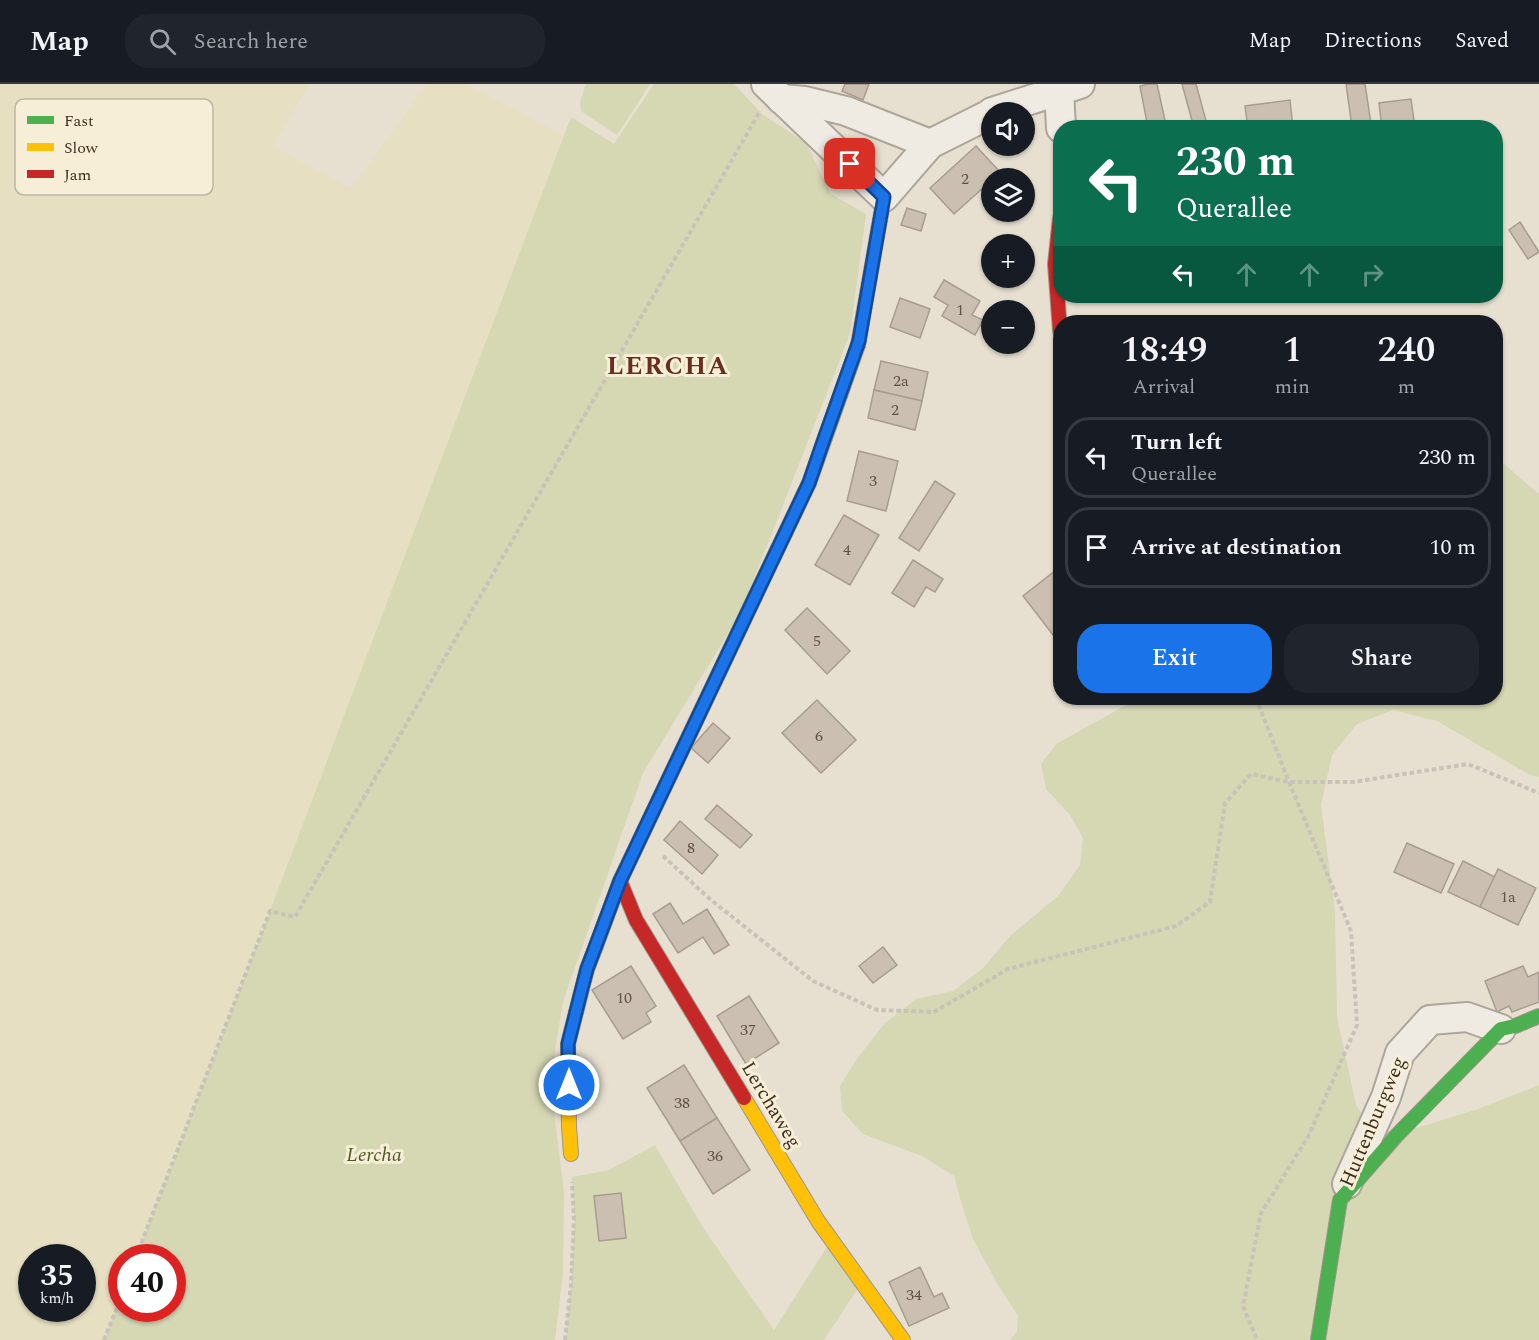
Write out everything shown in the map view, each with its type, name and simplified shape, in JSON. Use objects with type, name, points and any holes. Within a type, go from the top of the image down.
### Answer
[{"type":"street","points":[[1025,102],[1069,87],[1063,120]]},
{"type":"street","points":[[773,91],[846,111],[930,144]]},
{"type":"street","points":[[773,91],[884,197]]},
{"type":"street","points":[[571,1154],[568,1044],[587,969],[620,881],[641,835],[809,483],[859,341],[884,197],[930,144],[981,118]]},
{"type":"street","name":"Lerchaweg","points":[[620,881],[636,920],[818,1221],[903,1340]]},
{"type":"street","name":"Huttenburgweg","points":[[1318,1340],[1340,1200],[1386,1097],[1400,1053],[1430,1020],[1467,1017],[1501,1029],[1539,1016]]},
{"type":"street","name":"Huttenburgweg","points":[[1340,1200],[1397,1134],[1501,1029]]},
{"type":"path","points":[[141,1244],[270,911],[295,917],[773,91]]},
{"type":"path","points":[[1257,1340],[1243,1306],[1261,1213],[1309,1135],[1357,1025],[1351,932],[1259,705]]},
{"type":"path","points":[[641,835],[711,900],[813,981],[877,1010],[933,1012],[1008,969],[1176,926],[1210,902],[1225,803],[1251,774],[1289,782],[1353,782],[1468,764],[1539,793]]},
{"type":"path","points":[[565,1340],[571,1285],[574,1220],[571,1154]]},
{"type":"path","points":[[104,1340],[111,1322]]},
{"type":"shaded area","points":[[0,84],[310,84],[276,141],[277,148],[351,188],[427,84],[466,84],[564,135],[270,911],[141,1244],[108,1244],[108,1322],[111,1322],[104,1340],[0,1340]]},
{"type":"green space","points":[[586,84],[650,84],[617,135],[581,111],[580,102]]},
{"type":"green space","name":"Lercha","points":[[654,84],[734,84],[762,114],[806,143],[831,194],[866,214],[850,334],[741,612],[643,773],[563,1002],[550,1081],[564,1191],[563,1273],[555,1340],[104,1340],[111,1322],[186,1322],[186,1244],[141,1244],[571,117],[614,144]]},
{"type":"green space","points":[[1503,463],[1539,494],[1539,777],[1530,775],[1437,721],[1393,710],[1357,724],[1332,755],[1321,805],[1335,911],[1337,1017],[1356,1105],[1369,1124],[1397,1134],[1478,1109],[1539,1085],[1539,1340],[1010,1340],[1017,1331],[1018,1316],[973,1239],[954,1176],[922,1156],[863,1134],[842,1111],[840,1086],[856,1060],[884,1024],[916,999],[953,991],[983,968],[1010,936],[1058,896],[1080,865],[1083,838],[1070,815],[1046,789],[1041,764],[1056,744],[1126,705],[1503,705]]},
{"type":"green space","points":[[655,1145],[702,1226],[774,1330],[832,1239],[862,1282],[824,1340],[565,1340],[571,1285],[574,1220],[572,1177],[609,1170]]},
{"type":"building","points":[[845,84],[869,84],[863,100],[842,91]]},
{"type":"building","points":[[1157,84],[1165,120],[1146,120],[1140,86]]},
{"type":"building","points":[[1182,84],[1196,84],[1206,120],[1192,120]]},
{"type":"building","points":[[1346,84],[1365,84],[1370,120],[1351,120]]},
{"type":"building","points":[[1411,99],[1414,120],[1381,120],[1379,103]]},
{"type":"building","points":[[1290,100],[1292,120],[1247,120],[1245,106]]},
{"type":"building","points":[[976,146],[981,151],[981,156],[985,156],[996,168],[981,168],[981,190],[954,214],[930,188]]},
{"type":"building","points":[[907,208],[926,214],[921,231],[901,225]]},
{"type":"building","points":[[1520,222],[1539,252],[1528,259],[1509,230]]},
{"type":"building","points":[[944,280],[980,301],[972,315],[981,319],[975,335],[942,316],[948,305],[934,297]]},
{"type":"building","points":[[900,298],[930,309],[920,338],[890,327]]},
{"type":"building","points":[[881,361],[928,372],[922,401],[874,390]]},
{"type":"building","points":[[874,390],[922,401],[915,430],[868,418]]},
{"type":"building","points":[[859,451],[898,461],[886,511],[847,501]]},
{"type":"building","points":[[935,481],[955,494],[919,551],[899,538]]},
{"type":"building","points":[[844,515],[879,535],[850,585],[815,565]]},
{"type":"building","points":[[913,560],[943,579],[935,592],[926,587],[914,607],[892,593]]},
{"type":"building","points":[[1053,572],[1053,635],[1023,596]]},
{"type":"building","points":[[807,608],[850,651],[827,674],[785,630]]},
{"type":"building","points":[[817,700],[856,740],[821,773],[782,733]]},
{"type":"building","points":[[713,723],[730,738],[708,763],[691,748]]},
{"type":"building","points":[[717,805],[752,835],[740,848],[705,819]]},
{"type":"building","points":[[680,821],[718,855],[702,874],[664,840]]},
{"type":"building","points":[[1407,843],[1454,864],[1441,893],[1394,872]]},
{"type":"building","points":[[1463,861],[1495,877],[1480,907],[1448,892]]},
{"type":"building","points":[[1498,869],[1536,888],[1518,925],[1480,907]]},
{"type":"building","points":[[670,903],[683,924],[707,909],[729,945],[714,954],[703,937],[678,953],[653,914]]},
{"type":"building","points":[[883,947],[897,965],[873,983],[859,966]]},
{"type":"building","points":[[631,966],[656,1006],[646,1013],[651,1022],[623,1039],[592,990]]},
{"type":"building","points":[[1523,966],[1528,977],[1539,972],[1539,1002],[1512,1012],[1509,1006],[1497,1012],[1485,981]]},
{"type":"building","points":[[749,996],[779,1043],[746,1064],[717,1016]]},
{"type":"building","points":[[684,1065],[717,1118],[680,1141],[647,1088]]},
{"type":"building","points":[[717,1118],[750,1170],[713,1194],[680,1141]]},
{"type":"building","points":[[621,1193],[626,1238],[599,1241],[594,1196]]},
{"type":"building","points":[[920,1267],[934,1297],[942,1293],[949,1308],[909,1326],[889,1282]]},
{"type":"traffic: fast","points":[[596,946],[620,881],[809,483],[858,345]]},
{"type":"traffic: fast","points":[[1318,1340],[1340,1200],[1397,1135],[1501,1029],[1539,1016]]},
{"type":"traffic: slow","points":[[571,1154],[568,1044],[587,969],[596,946]]},
{"type":"traffic: slow","points":[[744,1098],[818,1221],[903,1340]]},
{"type":"traffic: jam","points":[[858,345],[884,197]]},
{"type":"traffic: jam","points":[[1058,303],[1059,315]]},
{"type":"traffic: jam","points":[[620,881],[636,920],[744,1098]]},
{"type":"district","name":"LERCHA","points":[[668,366]]},
{"type":"route","points":[[569,1085],[568,1044],[587,969],[620,881],[809,483],[859,341],[884,197],[850,164]]}]
